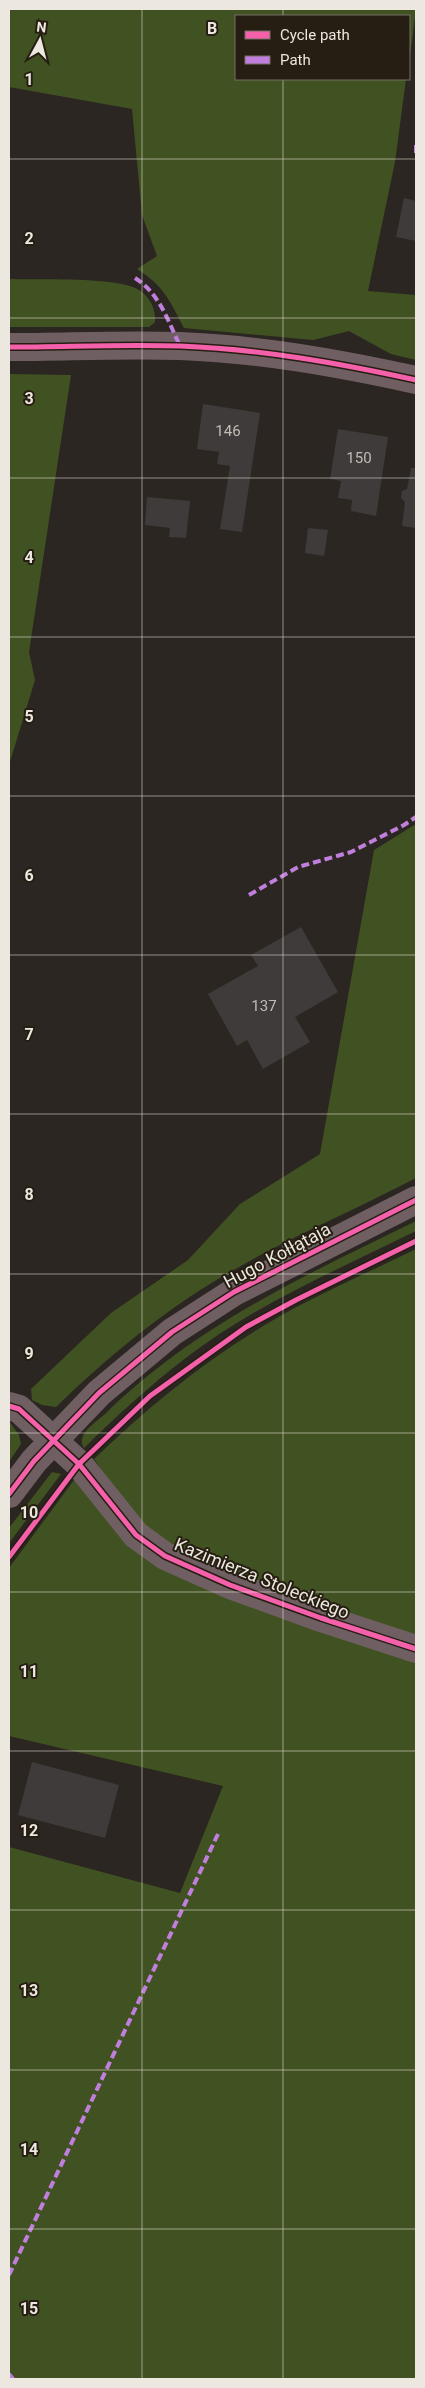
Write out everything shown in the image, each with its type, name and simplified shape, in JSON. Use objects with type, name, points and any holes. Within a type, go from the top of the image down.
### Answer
[{"type":"street","points":[[9,347],[180,346],[232,350],[303,357],[416,380]]},
{"type":"street","name":"Hugo Kołłątaja","points":[[9,1494],[52,1441],[99,1393],[123,1372],[198,1315],[266,1274],[416,1200]]},
{"type":"street","name":"Kazimierza Stoleckiego","points":[[9,1406],[19,1408],[52,1441],[79,1464],[94,1480],[136,1535],[165,1556],[230,1585],[321,1618],[416,1649]]},
{"type":"green space","points":[[9,9],[416,9],[410,56],[410,15],[235,15],[235,80],[406,80],[395,162],[368,291],[416,295],[416,360],[391,354],[349,331],[313,340],[184,328],[160,288],[137,269],[157,256],[142,215],[132,109],[9,87]]},
{"type":"green space","points":[[9,279],[96,281],[128,286],[139,290],[149,300],[153,308],[155,322],[149,327],[9,327]]},
{"type":"green space","points":[[9,374],[71,375],[29,652],[35,680],[9,765]]},
{"type":"green space","points":[[416,824],[416,1178],[274,1248],[191,1296],[121,1348],[56,1407],[42,1405],[32,1400],[31,1389],[111,1313],[188,1260],[240,1204],[320,1154],[374,850]]},
{"type":"green space","points":[[416,1221],[416,1231],[283,1297],[240,1321],[198,1349],[120,1413],[84,1448],[82,1438],[88,1429],[140,1382],[214,1328],[292,1283]]},
{"type":"green space","points":[[416,1249],[416,1641],[169,1551],[124,1503],[94,1459],[178,1385],[246,1337],[306,1302]]},
{"type":"green space","points":[[9,1421],[19,1435],[21,1444],[9,1462]]},
{"type":"green space","points":[[52,1472],[61,1474],[9,1543],[9,1528]]},
{"type":"green space","points":[[74,1480],[80,1484],[129,1540],[416,1656],[416,2379],[9,2379],[9,1847],[180,1893],[223,1786],[9,1736],[9,1568]]},
{"type":"building","points":[[404,198],[416,201],[416,241],[396,237]]},
{"type":"building","points":[[203,404],[260,413],[242,532],[220,529],[230,466],[217,464],[219,452],[197,449]]},
{"type":"building","points":[[338,429],[388,437],[376,516],[351,511],[352,500],[338,498],[341,481],[330,479]]},
{"type":"building","points":[[411,468],[416,468],[416,528],[402,526],[405,502],[401,498],[402,491],[407,489]]},
{"type":"building","points":[[147,497],[190,501],[186,538],[169,537],[170,528],[145,525]]},
{"type":"building","points":[[308,528],[328,530],[324,556],[305,553]]},
{"type":"building","points":[[301,927],[338,992],[295,1017],[310,1042],[263,1069],[247,1040],[237,1046],[208,994],[258,966],[251,955]]},
{"type":"building","points":[[32,1762],[119,1785],[105,1838],[18,1815]]},
{"type":"marked path","points":[[416,144],[416,153]]},
{"type":"marked path","points":[[135,278],[144,284],[157,300],[180,346]]},
{"type":"marked path","points":[[249,895],[298,867],[351,852],[416,817]]},
{"type":"marked path","points":[[9,2275],[218,1834]]},
{"type":"marked path","points":[[9,2374],[13,2379]]},
{"type":"cycle path","points":[[9,347],[137,345],[240,350],[299,358],[416,380]]},
{"type":"cycle path","points":[[9,1494],[34,1461],[99,1393],[172,1332],[234,1292],[416,1200]]},
{"type":"cycle path","points":[[9,1557],[79,1464],[150,1396],[246,1327],[296,1300],[416,1241]]},
{"type":"cycle path","points":[[9,1406],[19,1409],[79,1464],[136,1535],[165,1556],[230,1585],[321,1618],[416,1649]]}]
